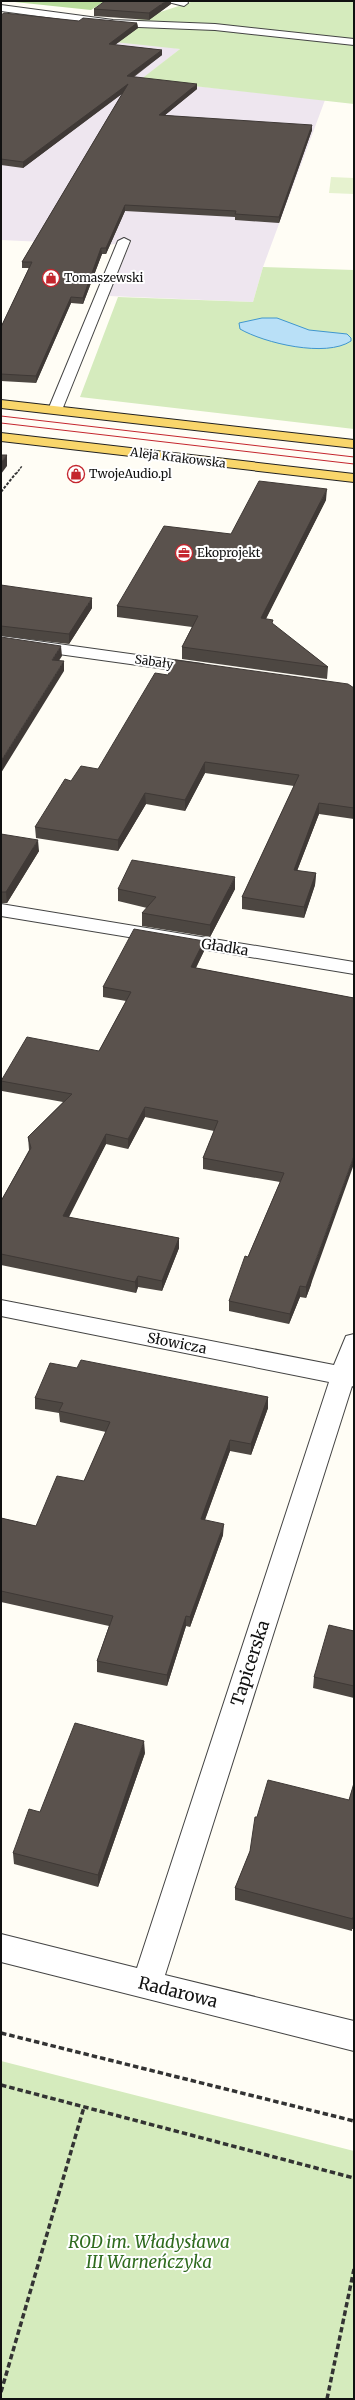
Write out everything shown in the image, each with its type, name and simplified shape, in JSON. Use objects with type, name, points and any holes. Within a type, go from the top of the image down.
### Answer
[{"type":"main road","points":[[1,404],[354,444]]},
{"type":"main road","name":"Aleja Krakowska","points":[[1,437],[354,478]]},
{"type":"street","points":[[168,1],[184,3]]},
{"type":"street","points":[[1,8],[113,23],[209,26],[354,42]]},
{"type":"street","points":[[55,410],[124,241]]},
{"type":"street","name":"Sabały","points":[[1,641],[221,671]]},
{"type":"street","name":"Gładka","points":[[1,910],[354,968]]},
{"type":"street","name":"Słowicza","points":[[1,1308],[349,1377]]},
{"type":"street","name":"Tapicerska","points":[[147,1984],[165,1924],[349,1377],[354,1342]]},
{"type":"street","name":"Radarowa","points":[[1,1948],[354,2036]]},
{"type":"path","points":[[1,492],[24,463]]},
{"type":"path","points":[[1,2033],[354,2122]]},
{"type":"path","points":[[1,2086],[354,2178]]},
{"type":"path","points":[[1,2392],[84,2107]]},
{"type":"path","points":[[327,2399],[354,2269]]},
{"type":"shaded area","points":[[1,16],[180,49],[141,80],[325,100],[263,267],[253,302],[109,296],[131,241],[109,245],[1,240]]},
{"type":"green space","points":[[5,1],[105,1],[91,10]]},
{"type":"green space","points":[[194,1],[354,1],[354,39],[208,23],[130,22]]},
{"type":"green space","points":[[165,27],[214,30],[354,45],[354,104],[140,80],[180,49],[96,40],[131,28]]},
{"type":"green space","points":[[331,177],[354,178],[354,194],[329,193]]},
{"type":"green space","points":[[263,267],[354,270],[354,429],[80,397],[118,297],[253,302]]},
{"type":"green space","name":"ROD im. Władysława III Warneńczyka","points":[[1,2061],[354,2151],[354,2399],[1,2399]]},
{"type":"water","points":[[262,318],[277,318],[309,330],[347,334],[351,338],[351,341],[340,346],[326,348],[295,347],[264,339],[240,329],[239,323]]},
{"type":"building","points":[[105,1],[166,1],[149,13],[94,9]]},
{"type":"building","points":[[4,13],[79,21],[83,18],[137,23],[109,44],[162,50],[127,76],[197,84],[159,115],[312,125],[279,217],[235,214],[236,211],[125,205],[106,248],[101,248],[83,298],[71,297],[36,376],[1,374],[1,327],[32,262],[22,262],[128,84],[23,162],[1,159],[1,15]]},
{"type":"building","points":[[1,455],[7,455],[1,462]]},
{"type":"building","points":[[259,481],[327,489],[261,618],[273,620],[272,623],[328,667],[182,647],[198,616],[117,606],[164,526],[231,534]]},
{"type":"building","points":[[1,585],[92,598],[69,634],[1,626]]},
{"type":"building","points":[[1,637],[61,646],[52,660],[64,661],[1,761]]},
{"type":"building","points":[[175,660],[348,684],[354,688],[354,808],[319,803],[294,870],[316,873],[304,907],[242,897],[299,775],[205,762],[185,800],[145,793],[118,840],[35,827],[65,779],[71,781],[81,766],[98,769],[155,673],[168,675]]},
{"type":"building","points":[[1,834],[38,840],[6,892],[1,892]]},
{"type":"building","points":[[132,860],[235,877],[210,925],[142,913],[156,897],[118,889]]},
{"type":"building","points":[[134,929],[204,941],[191,967],[354,998],[354,1156],[306,1287],[300,1286],[290,1314],[229,1301],[245,1256],[248,1257],[284,1173],[203,1158],[218,1121],[145,1107],[128,1139],[106,1134],[63,1216],[179,1238],[162,1281],[138,1276],[135,1282],[1,1254],[1,1201],[31,1148],[28,1137],[72,1094],[1,1081],[27,1037],[99,1051],[131,992],[103,987]]},
{"type":"building","points":[[81,1360],[268,1397],[251,1444],[230,1440],[201,1519],[224,1524],[190,1617],[186,1616],[167,1675],[97,1661],[113,1616],[1,1591],[1,1518],[36,1526],[57,1476],[84,1481],[110,1422],[59,1411],[63,1403],[35,1398],[50,1363],[77,1368]]},
{"type":"building","points":[[329,1625],[354,1631],[354,1686],[314,1677]]},
{"type":"building","points":[[75,1723],[144,1741],[98,1875],[13,1853],[29,1809],[40,1812]]},
{"type":"building","points":[[268,1780],[349,1800],[354,1783],[353,1919],[235,1888],[250,1851],[255,1817],[257,1817]]},
{"type":"tram line","points":[[1,416],[354,457]]},
{"type":"tram line","points":[[1,423],[354,464]]},
{"type":"place","name":"Tomaszewski","points":[[51,278]]},
{"type":"place","name":"TwojeAudio.pl","points":[[76,474]]},
{"type":"place","name":"Ekoprojekt","points":[[184,553]]}]
